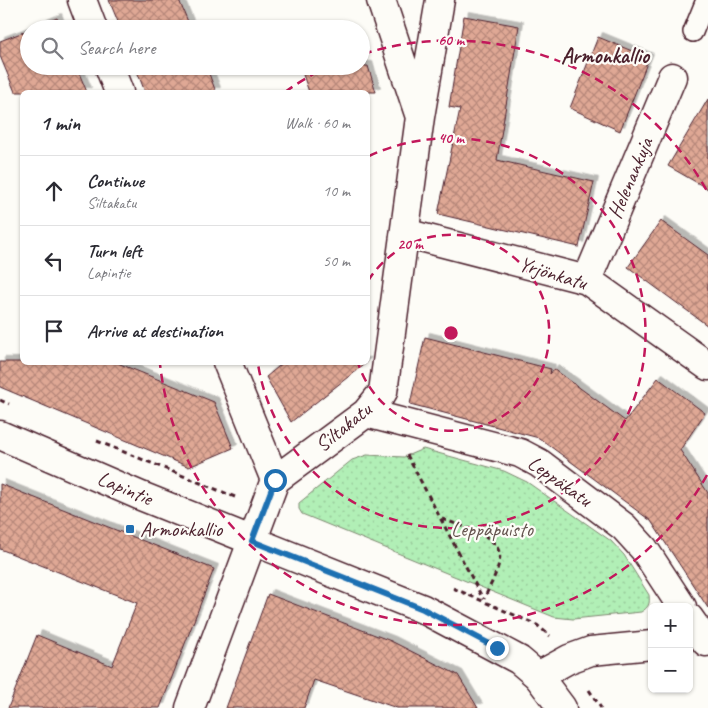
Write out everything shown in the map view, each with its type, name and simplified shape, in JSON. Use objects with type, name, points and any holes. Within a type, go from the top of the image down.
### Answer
[{"type":"street","points":[[82,0],[90,20]]},
{"type":"street","points":[[381,0],[420,118]]},
{"type":"street","name":"Siltakatu","points":[[275,480],[366,413],[383,392],[420,118],[440,0]]},
{"type":"street","points":[[112,75],[118,90]]},
{"type":"street","name":"Helenankuja","points":[[587,280],[672,77]]},
{"type":"street","name":"Yrjönkatu","points":[[405,233],[587,280],[708,366]]},
{"type":"street","points":[[190,708],[275,480],[229,365]]},
{"type":"street","name":"Leppäkatu","points":[[366,413],[520,454],[539,463],[624,527],[644,549],[679,603]]},
{"type":"street","name":"Lapintie","points":[[0,435],[252,541],[423,609],[519,660],[538,676],[562,708]]},
{"type":"street","points":[[693,626],[701,642]]},
{"type":"street","points":[[538,676],[569,659],[591,651],[648,645]]},
{"type":"lane","points":[[693,32],[706,0]]},
{"type":"path","points":[[404,449],[441,519],[484,600],[499,561],[498,549],[490,538],[441,519]]},
{"type":"green space","name":"Leppäpuisto","points":[[423,449],[504,471],[527,482],[611,541],[624,555],[649,595],[647,607],[641,612],[573,619],[554,617],[302,514],[299,509],[299,503],[352,460],[367,455],[404,457]]},
{"type":"building","points":[[109,0],[179,0],[187,20],[117,20]]},
{"type":"building","points":[[464,16],[519,26],[497,160],[594,182],[579,247],[438,214],[460,109],[449,107]]},
{"type":"building","points":[[20,33],[20,75],[80,75],[86,90],[20,90],[20,92],[15,92],[0,56],[0,41]]},
{"type":"building","points":[[598,37],[649,58],[620,131],[570,108]]},
{"type":"building","points":[[370,72],[376,92],[370,92],[370,90],[308,90],[303,75],[370,75]]},
{"type":"building","points":[[138,75],[209,75],[215,90],[144,90]]},
{"type":"building","points":[[708,99],[708,189],[668,166]]},
{"type":"building","points":[[661,221],[708,255],[708,326],[628,267]]},
{"type":"building","points":[[425,337],[551,369],[550,374],[554,369],[625,421],[658,378],[705,413],[680,450],[708,493],[708,608],[651,521],[539,438],[410,404]]},
{"type":"building","points":[[0,362],[20,362],[20,365],[122,365],[214,402],[233,448],[189,467],[0,387]]},
{"type":"building","points":[[280,365],[363,365],[291,422],[266,377]]},
{"type":"building","points":[[0,484],[214,569],[160,708],[8,708],[37,635],[112,666],[137,603],[0,549]]},
{"type":"building","points":[[268,594],[391,641],[458,675],[478,708],[397,708],[314,680],[304,708],[226,708]]},
{"type":"place","name":"Armonkallio","points":[[130,529]]},
{"type":"district","name":"Armonkallio","points":[[605,56]]},
{"type":"route","points":[[275,480],[252,541],[423,609],[497,648]]}]
